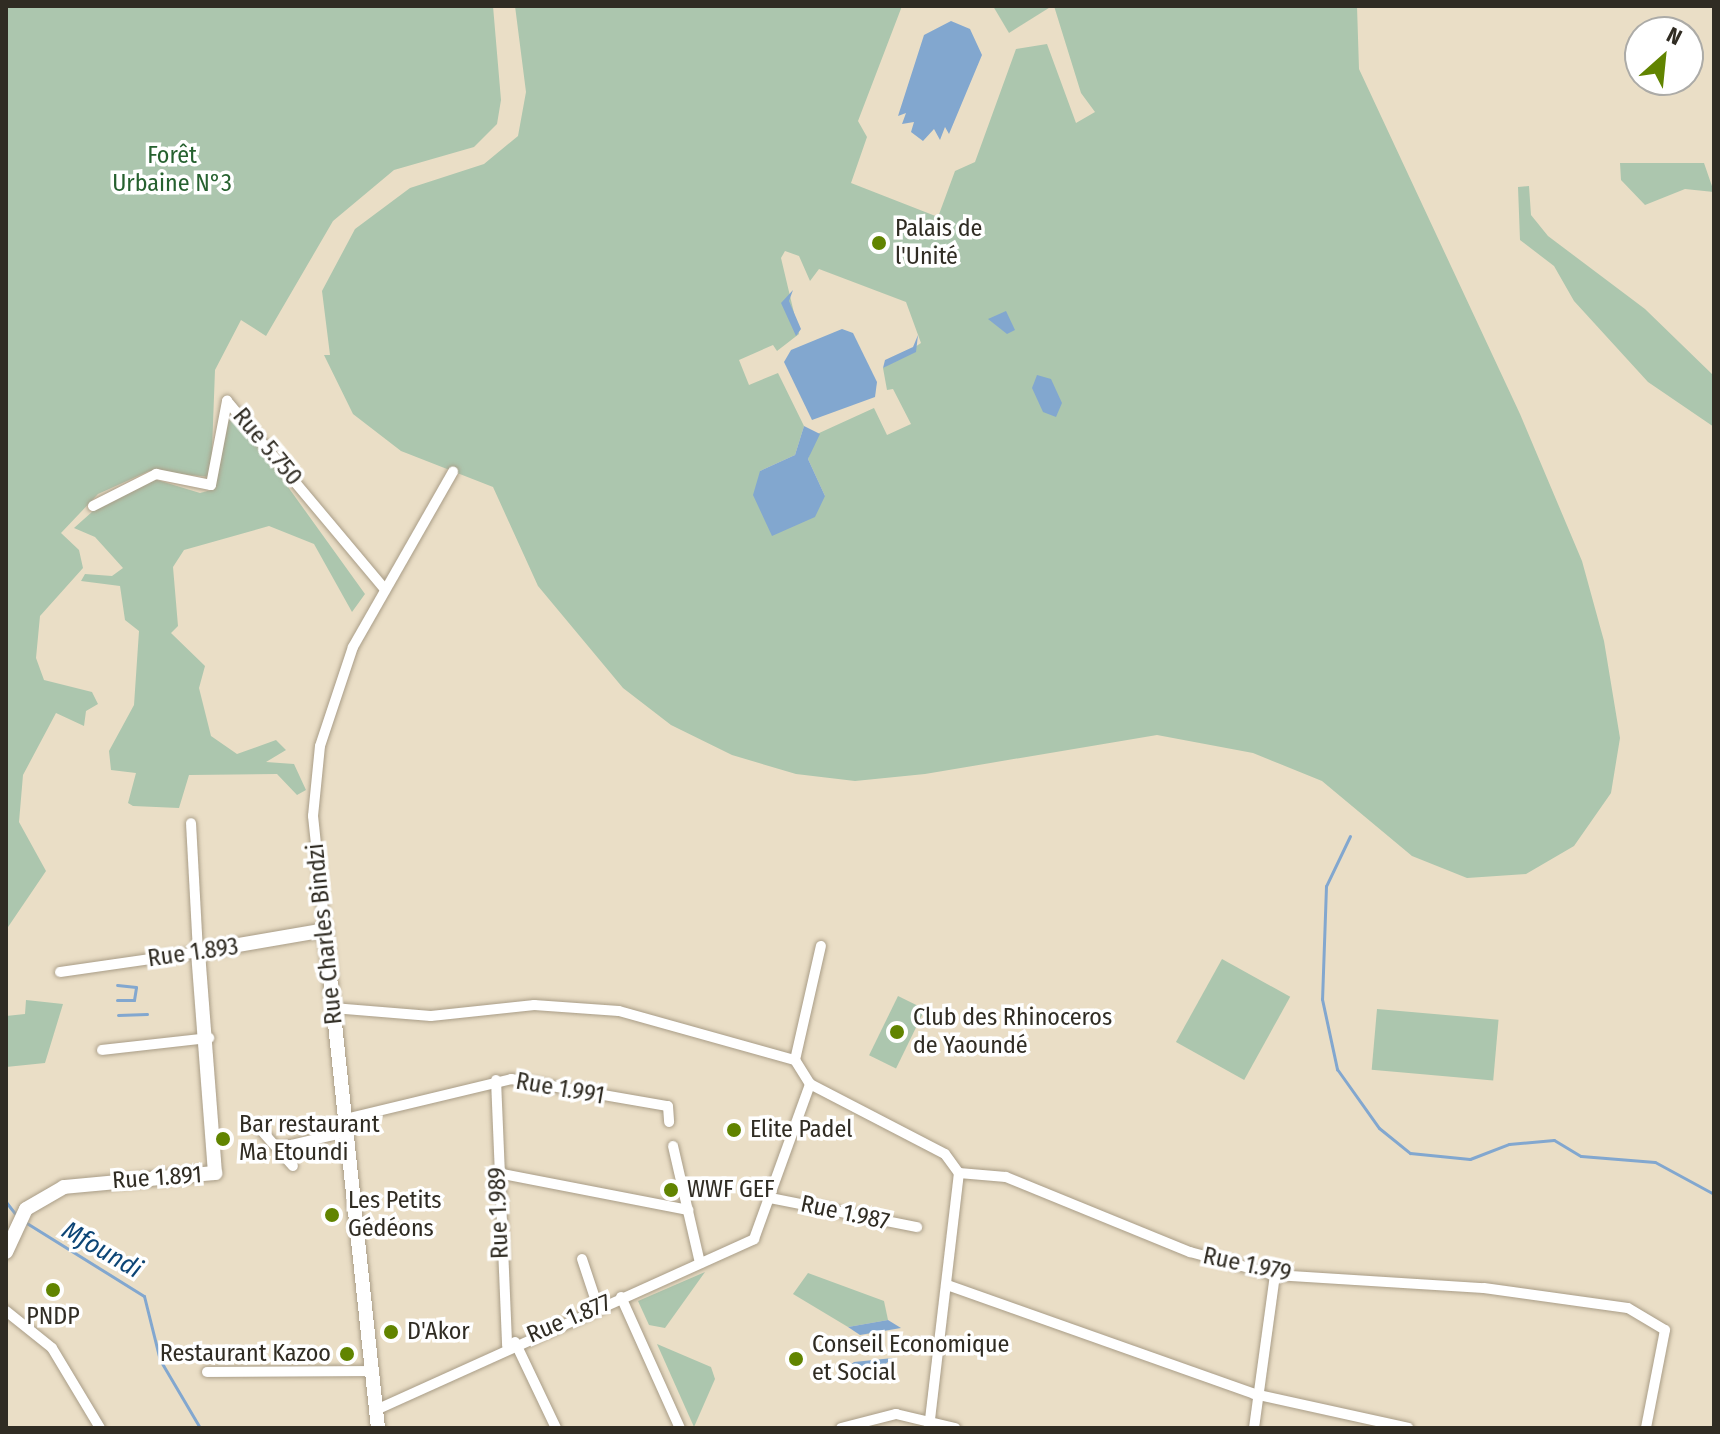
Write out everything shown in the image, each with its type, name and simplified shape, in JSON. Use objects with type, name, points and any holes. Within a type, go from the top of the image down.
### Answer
[{"type":"street","name":"Rue 5.750","points":[[93,506],[156,474],[211,485],[227,401],[384,588]]},
{"type":"street","name":"Rue Charles Bindzi","points":[[378,1428],[325,930],[314,774],[336,688],[384,588],[453,472]]},
{"type":"street","points":[[191,823],[198,952]]},
{"type":"street","name":"Rue 1.893","points":[[60,972],[325,930]]},
{"type":"street","points":[[795,1060],[821,946]]},
{"type":"street","name":"Rue 1.891","points":[[6,1252],[26,1209],[71,1185],[215,1173],[209,1038],[198,952]]},
{"type":"street","points":[[333,1008],[431,1016],[581,1005],[795,1060],[810,1084],[945,1154],[959,1173],[928,1423]]},
{"type":"street","points":[[102,1050],[209,1038]]},
{"type":"street","name":"Rue 1.991","points":[[282,1147],[496,1080],[668,1106],[669,1122]]},
{"type":"street","name":"Rue 1.989","points":[[496,1080],[498,1173],[511,1344]]},
{"type":"street","points":[[770,1198],[810,1084]]},
{"type":"street","points":[[261,1130],[282,1147],[293,1166]]},
{"type":"street","points":[[673,1146],[700,1263]]},
{"type":"street","points":[[498,1173],[688,1210]]},
{"type":"street","name":"Rue 1.979","points":[[959,1173],[1006,1177],[1190,1252],[1275,1275],[1484,1288],[1642,1314],[1665,1330],[1667,1345],[1646,1428]]},
{"type":"street","name":"Rue 1.987","points":[[621,1297],[754,1239],[770,1198],[917,1227]]},
{"type":"street","points":[[582,1259],[597,1304]]},
{"type":"street","points":[[1254,1428],[1254,1394],[1275,1275]]},
{"type":"street","points":[[947,1285],[1254,1394],[1408,1428]]},
{"type":"street","name":"Rue 1.877","points":[[556,1428],[511,1344],[597,1304],[621,1297],[680,1428]]},
{"type":"street","points":[[6,1311],[52,1348],[100,1428]]},
{"type":"street","points":[[376,1410],[511,1344]]},
{"type":"street","points":[[207,1372],[373,1371]]},
{"type":"street","points":[[841,1428],[896,1414],[955,1428]]},
{"type":"green space","name":"Forêt Urbaine N°3","points":[[6,6],[493,6],[501,100],[497,124],[474,147],[394,170],[333,221],[266,336],[241,320],[215,370],[211,477],[149,471],[98,494],[61,533],[79,550],[83,568],[40,616],[36,658],[44,680],[92,692],[98,704],[86,711],[84,726],[56,713],[23,775],[19,822],[46,871],[6,930]]},
{"type":"green space","points":[[515,6],[902,6],[858,121],[867,137],[851,183],[938,217],[955,171],[975,162],[1016,49],[1047,44],[1076,123],[1095,112],[1081,93],[1054,6],[1357,6],[1359,69],[1520,414],[1582,561],[1604,641],[1620,738],[1611,793],[1574,846],[1526,874],[1467,878],[1412,856],[1322,781],[1253,753],[1157,735],[925,774],[855,781],[796,774],[732,755],[671,725],[623,688],[538,586],[493,487],[401,451],[353,414],[324,355],[330,355],[322,291],[355,229],[410,188],[484,164],[518,136],[526,92]],"holes":[[[785,251],[799,256],[810,281],[819,269],[906,302],[921,343],[883,368],[887,390],[893,389],[911,424],[887,435],[874,408],[817,434],[808,459],[825,496],[760,471],[795,455],[804,426],[778,373],[749,385],[739,360],[773,345],[777,351],[799,334],[781,258]]]},
{"type":"green space","points":[[993,6],[1052,6],[1009,33]]},
{"type":"green space","points":[[1620,163],[1704,163],[1714,192],[1685,189],[1645,205],[1621,180]]},
{"type":"green space","points":[[1529,186],[1531,215],[1548,236],[1645,309],[1714,376],[1714,427],[1648,382],[1574,301],[1554,266],[1520,240],[1518,187]]},
{"type":"green space","points":[[229,419],[260,448],[365,594],[352,612],[314,544],[269,526],[184,550],[173,567],[178,626],[171,633],[205,666],[199,688],[211,736],[237,754],[276,740],[286,750],[266,762],[294,764],[306,790],[297,795],[277,774],[189,775],[179,808],[133,806],[128,803],[136,773],[111,770],[109,751],[134,705],[139,631],[125,620],[120,586],[81,581],[85,574],[112,576],[123,568],[95,537],[74,528],[102,503],[154,479],[200,493],[215,489]]},
{"type":"green space","points":[[1222,959],[1290,997],[1244,1080],[1176,1042]]},
{"type":"green space","name":"Club des Rhinoceros de Yaoundé","points":[[898,996],[925,1009],[896,1068],[869,1055]]},
{"type":"green space","points":[[26,1000],[63,1004],[45,1063],[6,1067],[6,1016],[25,1014]]},
{"type":"green space","points":[[1377,1009],[1499,1020],[1493,1080],[1372,1070]]},
{"type":"green space","points":[[705,1272],[665,1328],[649,1325],[638,1301]]},
{"type":"green space","points":[[808,1273],[884,1301],[888,1320],[848,1327],[793,1294]]},
{"type":"green space","points":[[657,1344],[711,1367],[715,1379],[694,1427]]},
{"type":"water","points":[[951,21],[970,29],[982,55],[949,134],[945,127],[940,140],[934,129],[923,141],[911,132],[914,122],[902,124],[906,113],[898,116],[924,35]]},
{"type":"water","points":[[793,290],[789,301],[801,329],[796,336],[781,303]]},
{"type":"water","points":[[1006,311],[1015,330],[1007,334],[988,319]]},
{"type":"water","points":[[842,329],[853,333],[877,382],[875,397],[812,420],[784,362],[791,350]]},
{"type":"water","points":[[918,335],[916,352],[883,368],[885,360],[913,347]]},
{"type":"water","points":[[1037,375],[1051,379],[1062,403],[1056,417],[1043,412],[1032,388]]},
{"type":"water","points":[[804,426],[820,434],[808,459],[825,496],[815,517],[772,536],[753,495],[760,471],[795,455]]},
{"type":"water","points":[[888,1320],[901,1328],[860,1335],[848,1327]]},
{"type":"water","points":[[893,1358],[878,1370],[837,1376],[854,1362]]},
{"type":"waterway","points":[[1350,836],[1326,886],[1322,999],[1337,1069],[1379,1128],[1410,1153],[1470,1159],[1509,1144],[1554,1140],[1581,1156],[1655,1162],[1714,1194]]},
{"type":"waterway","points":[[117,985],[136,987],[134,1000],[117,1000]]},
{"type":"waterway","points":[[118,1015],[147,1014]]},
{"type":"waterway","name":"Mfoundi","points":[[6,1202],[16,1215]]},
{"type":"waterway","name":"Mfoundi","points":[[25,1222],[144,1296],[160,1360],[200,1428]]},
{"type":"place","name":"Palais de l'Unité","points":[[879,243]]},
{"type":"place","name":"Club des Rhinoceros de Yaoundé","points":[[897,1032]]},
{"type":"place","name":"Elite Padel","points":[[734,1130]]},
{"type":"place","name":"Bar restaurant Ma Etoundi","points":[[223,1139]]},
{"type":"place","name":"WWF GEF","points":[[671,1190]]},
{"type":"place","name":"Les Petits Gédéons","points":[[332,1215]]},
{"type":"place","name":"PNDP","points":[[53,1290]]},
{"type":"place","name":"D'Akor","points":[[391,1332]]},
{"type":"place","name":"Restaurant Kazoo","points":[[347,1354]]},
{"type":"place","name":"Conseil Economique et Social","points":[[796,1359]]}]
